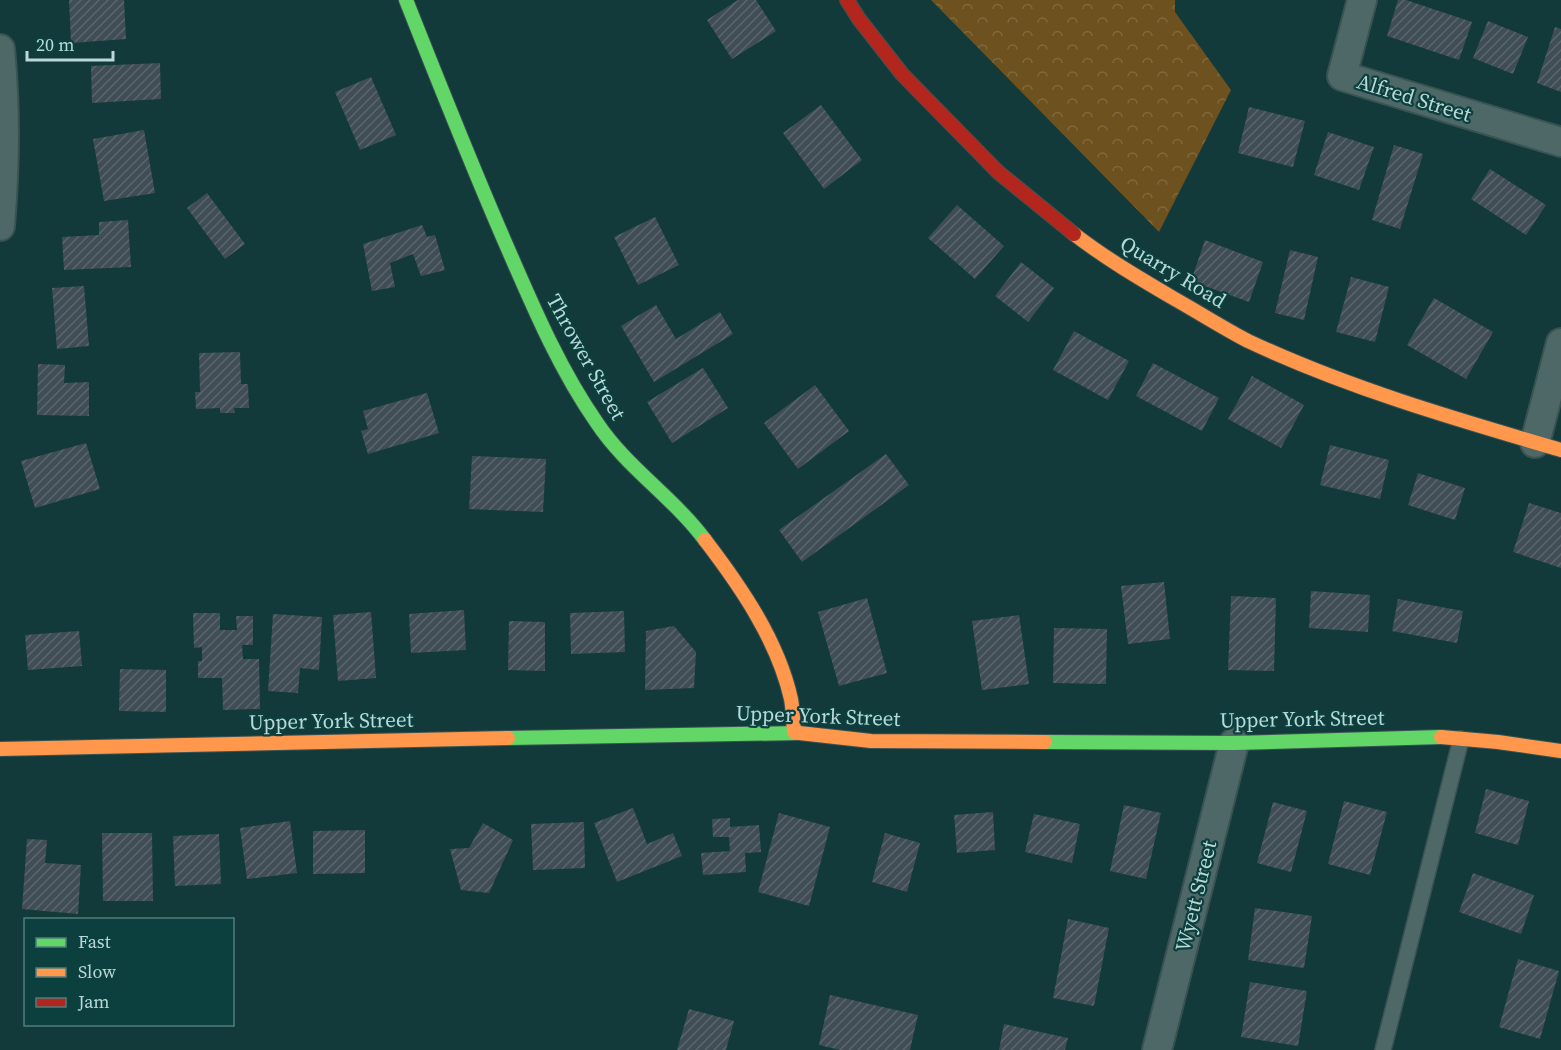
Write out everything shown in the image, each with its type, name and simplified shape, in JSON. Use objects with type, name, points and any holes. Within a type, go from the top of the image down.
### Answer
[{"type":"street","name":"Thrower Street","points":[[405,0],[475,173],[543,328],[574,388],[605,436],[642,476],[687,517],[713,548],[740,591],[780,665],[791,699],[794,732]]},
{"type":"street","name":"Quarry Road","points":[[847,0],[902,74],[990,164],[1092,248],[1247,340],[1420,409],[1548,447]]},
{"type":"street","name":"Alfred Street","points":[[1362,0],[1342,76],[1561,142]]},
{"type":"street","points":[[0,49],[5,103],[0,226]]},
{"type":"street","points":[[1548,447],[1561,343]]},
{"type":"street","name":"Upper York Street","points":[[0,749],[794,732],[871,741],[1234,742],[1438,737],[1498,742],[1561,751]]},
{"type":"street","name":"Wyett Street","points":[[1157,1050],[1234,742]]},
{"type":"lane","points":[[1383,1050],[1461,739]]},
{"type":"green space","points":[[931,0],[1175,0],[1175,12],[1231,90],[1159,232]]},
{"type":"building","points":[[69,0],[124,0],[126,39],[71,43]]},
{"type":"building","points":[[738,0],[756,0],[776,31],[732,59],[707,20]]},
{"type":"building","points":[[1398,0],[1406,0],[1472,22],[1459,60],[1387,36]]},
{"type":"building","points":[[1488,21],[1528,37],[1513,74],[1473,58]]},
{"type":"building","points":[[1555,27],[1561,29],[1561,92],[1537,83]]},
{"type":"building","points":[[160,63],[161,99],[92,103],[91,66]]},
{"type":"building","points":[[371,77],[396,135],[360,150],[335,92]]},
{"type":"building","points":[[821,105],[862,160],[824,189],[783,133]]},
{"type":"building","points":[[1249,107],[1305,121],[1293,167],[1238,153]]},
{"type":"building","points":[[144,130],[155,193],[104,201],[93,139]]},
{"type":"building","points":[[1328,132],[1374,147],[1359,190],[1314,175]]},
{"type":"building","points":[[1394,145],[1423,154],[1400,229],[1372,220]]},
{"type":"building","points":[[1490,169],[1546,205],[1526,235],[1471,199]]},
{"type":"building","points":[[207,193],[245,244],[225,259],[187,208]]},
{"type":"building","points":[[957,205],[1004,246],[975,279],[928,238]]},
{"type":"building","points":[[655,217],[679,265],[638,285],[614,237]]},
{"type":"building","points":[[128,220],[131,267],[64,270],[62,237],[99,235],[99,222]]},
{"type":"building","points":[[422,225],[427,237],[435,235],[445,270],[421,276],[413,254],[390,263],[395,287],[372,291],[363,244]]},
{"type":"building","points":[[1205,240],[1263,262],[1249,302],[1191,281]]},
{"type":"building","points":[[1290,250],[1318,257],[1304,320],[1275,313]]},
{"type":"building","points":[[1021,262],[1054,288],[1028,322],[995,296]]},
{"type":"building","points":[[1351,277],[1389,287],[1375,342],[1336,332]]},
{"type":"building","points":[[84,286],[89,346],[57,349],[52,288]]},
{"type":"building","points":[[1434,298],[1493,332],[1466,379],[1407,345]]},
{"type":"building","points":[[656,305],[676,339],[720,312],[733,334],[654,382],[621,326]]},
{"type":"building","points":[[1074,331],[1129,361],[1108,400],[1053,370]]},
{"type":"building","points":[[240,352],[241,384],[248,384],[249,408],[234,408],[235,413],[220,413],[220,408],[196,409],[195,392],[200,392],[199,353]]},
{"type":"building","points":[[1153,363],[1219,398],[1202,431],[1136,396]]},
{"type":"building","points":[[38,364],[65,365],[64,383],[89,382],[89,416],[37,415]]},
{"type":"building","points":[[703,368],[728,408],[672,443],[647,402]]},
{"type":"building","points":[[1252,376],[1304,405],[1281,448],[1228,419]]},
{"type":"building","points":[[815,385],[849,431],[798,469],[764,423]]},
{"type":"building","points":[[427,393],[439,433],[368,454],[361,431],[368,429],[363,411]]},
{"type":"building","points":[[86,443],[100,489],[35,508],[21,461]]},
{"type":"building","points":[[1330,445],[1389,460],[1380,499],[1320,485]]},
{"type":"building","points":[[886,454],[909,485],[802,562],[779,530]]},
{"type":"building","points":[[472,456],[546,459],[543,512],[469,509]]},
{"type":"building","points":[[1418,473],[1465,488],[1455,520],[1408,505]]},
{"type":"building","points":[[1529,503],[1561,513],[1561,568],[1513,552]]},
{"type":"building","points":[[1164,582],[1170,639],[1128,644],[1121,586]]},
{"type":"building","points":[[1311,591],[1370,595],[1368,632],[1309,628]]},
{"type":"building","points":[[1231,596],[1276,598],[1274,671],[1228,670]]},
{"type":"building","points":[[867,598],[887,673],[839,686],[818,612]]},
{"type":"building","points":[[1398,599],[1463,611],[1457,643],[1392,631]]},
{"type":"building","points":[[464,610],[466,650],[411,653],[409,614]]},
{"type":"building","points":[[624,611],[625,652],[571,654],[570,613]]},
{"type":"building","points":[[371,612],[376,678],[338,681],[333,615]]},
{"type":"building","points":[[193,613],[220,613],[220,630],[237,630],[236,616],[253,616],[253,645],[242,645],[243,659],[259,659],[260,709],[223,710],[222,678],[198,678],[198,661],[202,661],[202,647],[194,648]]},
{"type":"building","points":[[273,614],[322,617],[319,670],[300,668],[298,693],[268,691]]},
{"type":"building","points":[[1019,615],[1029,684],[982,690],[972,621]]},
{"type":"building","points":[[509,621],[545,622],[545,671],[508,670]]},
{"type":"building","points":[[674,626],[696,652],[694,688],[645,690],[646,631]]},
{"type":"building","points":[[1054,628],[1107,629],[1106,684],[1053,683]]},
{"type":"building","points":[[79,631],[82,666],[28,670],[25,635]]},
{"type":"building","points":[[120,669],[166,670],[166,712],[119,711]]},
{"type":"building","points":[[1486,789],[1529,801],[1518,845],[1475,833]]},
{"type":"building","points":[[1344,801],[1387,812],[1370,875],[1328,864]]},
{"type":"building","points":[[1273,802],[1307,811],[1291,872],[1257,863]]},
{"type":"building","points":[[1124,805],[1161,813],[1146,879],[1110,871]]},
{"type":"building","points":[[633,808],[647,844],[673,833],[682,856],[617,882],[594,823]]},
{"type":"building","points":[[993,812],[995,850],[957,853],[954,815]]},
{"type":"building","points":[[779,813],[830,827],[809,906],[758,892]]},
{"type":"building","points":[[1034,814],[1080,824],[1072,863],[1025,852]]},
{"type":"building","points":[[730,818],[730,827],[759,825],[761,852],[745,853],[746,872],[703,875],[701,853],[730,851],[729,837],[713,837],[712,819]]},
{"type":"building","points":[[290,821],[297,873],[247,879],[240,828]]},
{"type":"building","points":[[584,822],[585,868],[533,870],[531,824]]},
{"type":"building","points":[[483,823],[513,840],[489,893],[461,890],[450,849],[469,848]]},
{"type":"building","points":[[365,830],[365,873],[313,874],[313,831]]},
{"type":"building","points":[[102,833],[152,833],[153,901],[103,901]]},
{"type":"building","points":[[885,833],[920,843],[907,892],[872,882]]},
{"type":"building","points":[[219,834],[221,884],[175,886],[173,836]]},
{"type":"building","points":[[27,839],[47,840],[45,863],[81,865],[78,914],[22,909]]},
{"type":"building","points":[[1473,873],[1534,895],[1521,934],[1459,912]]},
{"type":"building","points":[[1255,908],[1312,916],[1304,968],[1248,960]]},
{"type":"building","points":[[1068,919],[1109,928],[1094,1006],[1053,998]]},
{"type":"building","points":[[1518,959],[1559,971],[1540,1039],[1499,1027]]},
{"type":"building","points":[[1250,982],[1307,991],[1298,1046],[1241,1037]]},
{"type":"building","points":[[830,995],[918,1015],[910,1050],[840,1050],[819,1045]]},
{"type":"building","points":[[689,1009],[734,1021],[726,1050],[677,1050]]},
{"type":"building","points":[[1004,1024],[1068,1038],[1065,1050],[999,1050]]},
{"type":"traffic: fast","points":[[406,0],[495,218],[538,316],[571,382],[609,439],[679,510],[705,540]]},
{"type":"traffic: fast","points":[[508,738],[799,733]]},
{"type":"traffic: fast","points":[[1045,742],[1234,743],[1441,737]]},
{"type":"traffic: slow","points":[[1074,234],[1110,260],[1173,298],[1248,341],[1286,358],[1402,402],[1561,450]]},
{"type":"traffic: slow","points":[[705,540],[745,596],[768,636],[785,677],[791,699],[794,732]]},
{"type":"traffic: slow","points":[[799,733],[871,741],[1045,742]]},
{"type":"traffic: slow","points":[[1441,737],[1561,751]]},
{"type":"traffic: slow","points":[[0,749],[508,738]]},
{"type":"traffic: jam","points":[[847,0],[902,74],[998,172],[1074,234]]}]
